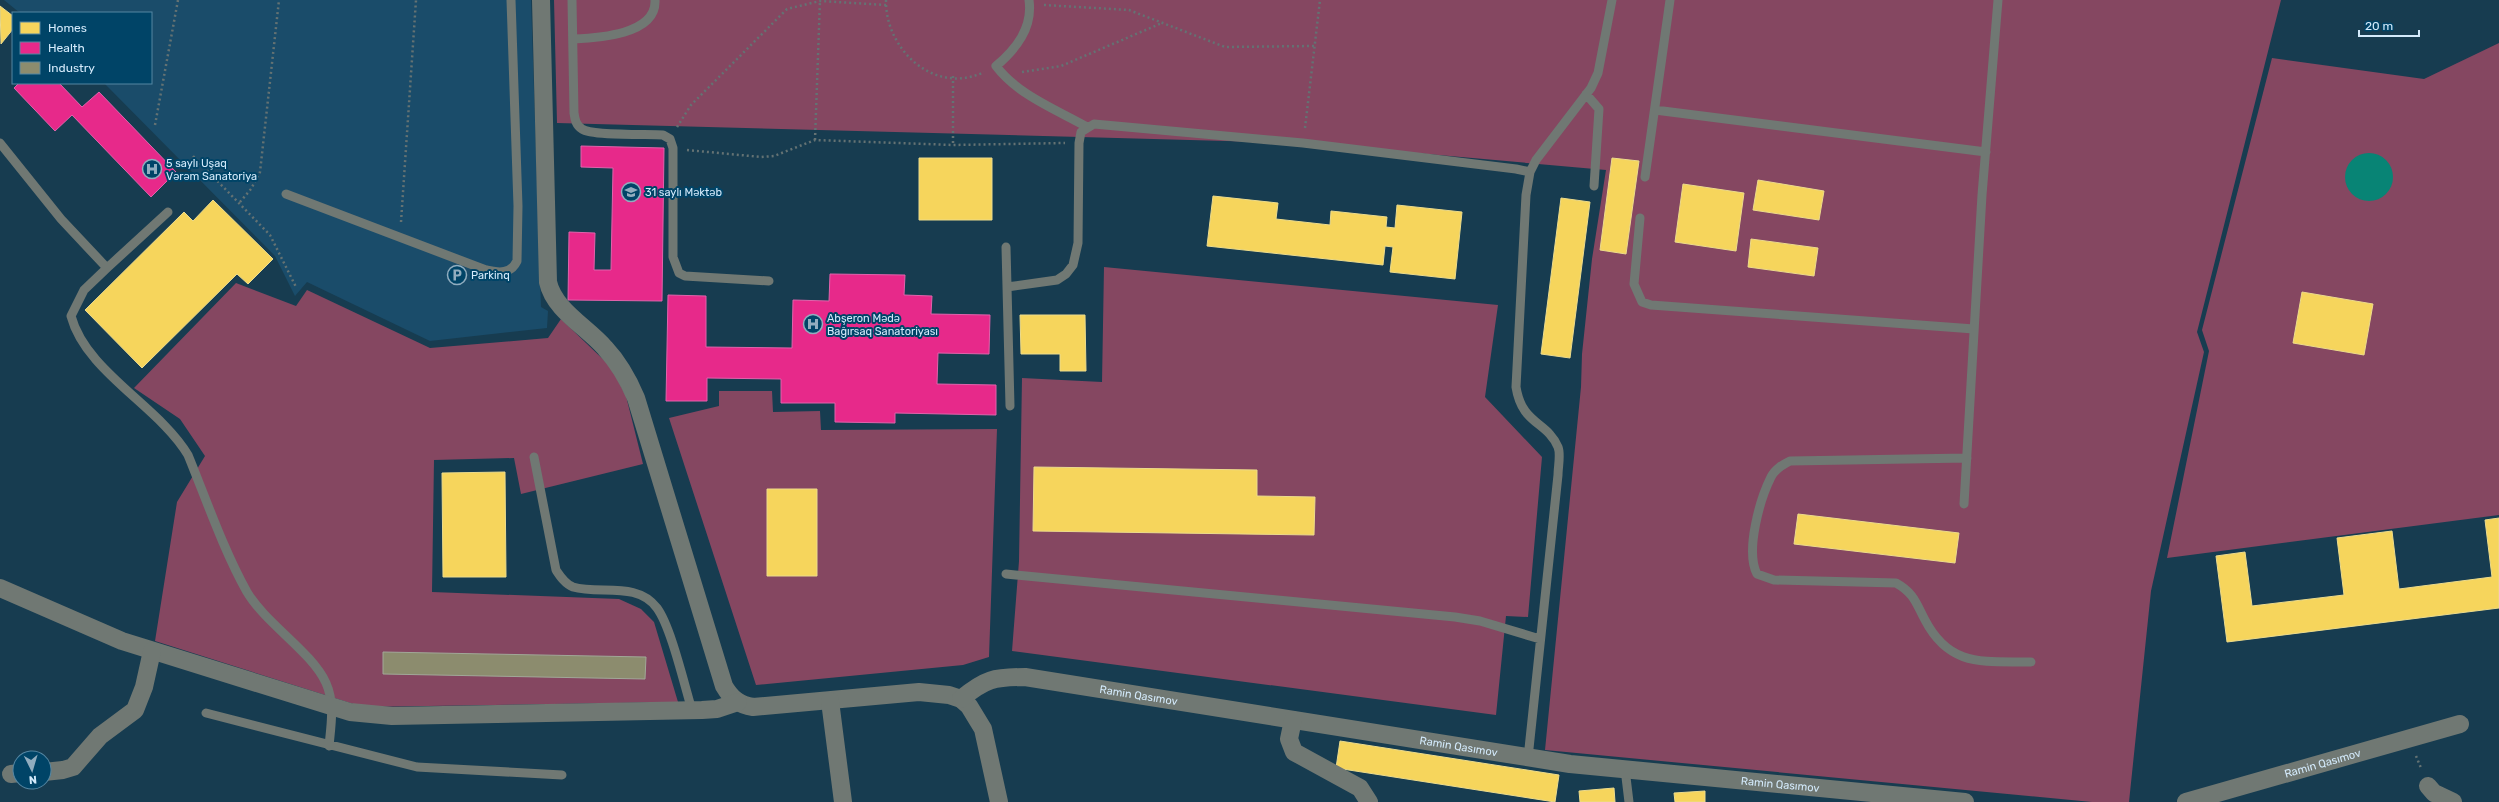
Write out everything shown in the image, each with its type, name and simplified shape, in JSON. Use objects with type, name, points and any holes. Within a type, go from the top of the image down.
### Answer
[{"type":"street","points":[[541,0],[548,282],[550,292],[558,304],[606,349],[628,380],[647,431],[724,686],[729,696],[738,702],[753,707],[919,692],[949,695],[962,699],[970,706],[983,729],[999,802]]},
{"type":"street","points":[[0,588],[93,630],[152,651],[350,712],[392,716],[692,710],[717,709],[738,702]]},
{"type":"street","points":[[52,771],[73,767],[100,736],[135,710],[144,687],[152,651]]},
{"type":"street","name":"Ramin Qasımov","points":[[962,699],[980,684],[989,679],[1001,677],[1025,677],[1528,758],[1625,769],[1965,802]]},
{"type":"street","points":[[830,701],[843,802]]},
{"type":"street","points":[[1293,720],[1289,739],[1294,752],[1360,788],[1369,802]]},
{"type":"street","name":"Ramin Qasımov","points":[[2186,802],[2460,724]]},
{"type":"street","points":[[2428,786],[2434,793],[2453,802]]},
{"type":"lane","points":[[286,194],[494,272],[506,272],[514,268],[517,260],[518,206],[511,0]]},
{"type":"lane","points":[[572,0],[574,113],[577,125],[583,130],[594,133],[663,135],[672,144],[673,257],[679,272],[685,276],[769,281]]},
{"type":"lane","points":[[573,39],[614,35],[642,25],[652,15],[655,0]]},
{"type":"lane","points":[[1528,758],[1558,475],[1558,448],[1552,437],[1530,419],[1523,409],[1518,399],[1516,387],[1526,195],[1530,172],[1536,160],[1586,94],[1598,73],[1612,0]]},
{"type":"lane","points":[[1645,177],[1670,0]]},
{"type":"lane","points":[[1964,504],[1974,329],[1998,0]]},
{"type":"lane","points":[[1029,2],[1028,23],[1021,40],[1010,54],[996,66],[1003,75],[1020,90],[1087,127]]},
{"type":"lane","points":[[1586,94],[1599,109],[1594,186]]},
{"type":"lane","points":[[1655,110],[1986,152]]},
{"type":"lane","points":[[1007,287],[1057,280],[1066,274],[1073,265],[1078,243],[1079,143],[1081,132],[1087,127],[1104,124],[1303,143],[1516,169],[1530,172]]},
{"type":"lane","points":[[0,144],[61,219],[107,268]]},
{"type":"lane","points":[[168,212],[84,290],[71,316],[74,326],[84,343],[120,384],[180,441],[188,455],[248,593],[268,619],[316,668],[326,684],[332,706],[329,746]]},
{"type":"lane","points":[[1640,218],[1634,284],[1638,296],[1642,302],[1647,304],[1974,329]]},
{"type":"lane","points":[[1006,247],[1010,406]]},
{"type":"lane","points":[[534,457],[556,570],[562,580],[573,587],[625,591],[642,596],[657,607],[664,621],[692,710]]},
{"type":"lane","points":[[1967,458],[1790,461],[1780,466],[1772,477],[1757,522],[1751,554],[1753,566],[1757,574],[1774,580],[1896,583],[1909,590],[1931,632],[1949,651],[1978,661],[2031,662]]},
{"type":"lane","points":[[1006,574],[1455,616],[1480,621],[1540,639]]},
{"type":"lane","points":[[206,713],[329,746],[417,767],[562,775]]},
{"type":"lane","points":[[1625,769],[1629,802]]},
{"type":"path","points":[[155,125],[178,0]]},
{"type":"path","points":[[240,202],[251,189],[260,172],[279,0]]},
{"type":"path","points":[[400,238],[416,0]]},
{"type":"path","points":[[886,5],[820,0],[786,9],[691,105],[672,144],[761,157],[774,156],[815,140],[953,145],[1079,143]]},
{"type":"path","points":[[815,140],[820,0]]},
{"type":"path","points":[[886,0],[891,33],[899,48],[912,61],[927,71],[962,77],[980,74],[996,66]]},
{"type":"path","points":[[1303,143],[1320,0]]},
{"type":"path","points":[[1029,2],[1129,10],[1225,47],[1314,46]]},
{"type":"path","points":[[1003,75],[1060,66],[1163,23]]},
{"type":"path","points":[[952,76],[953,145]]},
{"type":"path","points":[[193,156],[240,202],[270,235],[296,287]]},
{"type":"path","points":[[2409,739],[2428,786]]},
{"type":"shaded area","points":[[4,0],[531,0],[541,307],[548,311],[547,328],[430,341],[307,282],[295,296],[275,256],[105,84],[152,84],[152,12],[19,12]]},
{"type":"shaded area","points":[[554,0],[2281,0],[2197,332],[2204,352],[2151,591],[2129,802],[2092,802],[1545,750],[1581,387],[1582,354],[1592,259],[1606,170],[1303,143],[557,123]]},
{"type":"shaded area","points":[[2499,43],[2499,515],[2167,558],[2209,351],[2202,330],[2272,58],[2424,79]]},
{"type":"shaded area","points":[[2369,153],[2378,155],[2386,160],[2391,168],[2393,177],[2391,186],[2386,194],[2378,199],[2369,201],[2360,199],[2352,194],[2347,186],[2345,177],[2347,168],[2352,160],[2360,155]]},
{"type":"shaded area","points":[[1104,267],[1498,305],[1485,397],[1542,457],[1528,617],[1506,616],[1496,715],[1012,651],[1019,561],[1022,378],[1102,382]]},
{"type":"shaded area","points":[[236,283],[296,306],[307,290],[430,348],[548,338],[561,319],[611,367],[626,396],[643,464],[521,494],[514,458],[434,460],[432,592],[619,599],[641,609],[654,622],[678,702],[363,707],[155,641],[177,502],[205,456],[180,419],[134,388]]},
{"type":"shaded area","points":[[719,391],[772,391],[773,412],[820,411],[821,430],[997,429],[989,657],[963,665],[756,685],[669,418],[719,406]]},
{"type":"building: Homes","points":[[0,6],[12,15],[12,30],[1,44]]},
{"type":"building: Homes","points":[[919,158],[992,158],[992,220],[919,220]]},
{"type":"building: Homes","points":[[1612,158],[1639,161],[1626,254],[1600,250]]},
{"type":"building: Homes","points":[[1758,180],[1824,191],[1819,220],[1753,210]]},
{"type":"building: Homes","points":[[1683,184],[1744,193],[1736,251],[1675,242]]},
{"type":"building: Homes","points":[[1213,196],[1278,203],[1276,219],[1330,225],[1331,211],[1387,217],[1386,227],[1395,228],[1397,205],[1462,212],[1455,279],[1390,272],[1393,247],[1385,246],[1383,265],[1207,246]]},
{"type":"building: Homes","points":[[1561,198],[1590,202],[1570,358],[1541,354]]},
{"type":"building: Homes","points":[[213,200],[273,259],[248,284],[237,274],[142,368],[85,310],[184,212],[193,221]]},
{"type":"building: Homes","points":[[1751,239],[1818,248],[1814,276],[1748,267]]},
{"type":"building: Homes","points":[[2302,292],[2373,304],[2364,355],[2293,343]]},
{"type":"building: Homes","points":[[1020,315],[1085,315],[1086,371],[1060,371],[1060,354],[1021,354]]},
{"type":"building: Homes","points":[[1034,467],[1257,470],[1257,496],[1315,497],[1314,535],[1033,531]]},
{"type":"building: Homes","points":[[505,472],[506,577],[443,577],[442,473]]},
{"type":"building: Homes","points":[[767,489],[817,489],[817,576],[767,576]]},
{"type":"building: Homes","points":[[1798,514],[1959,533],[1955,563],[1794,544]]},
{"type":"building: Homes","points":[[2499,518],[2499,608],[2227,642],[2216,556],[2245,552],[2252,606],[2344,595],[2337,538],[2392,531],[2399,589],[2492,577],[2485,520]]},
{"type":"building: Homes","points":[[1340,741],[1559,775],[1555,802],[1336,768]]},
{"type":"building: Homes","points":[[1614,788],[1615,802],[1580,802],[1579,791]]},
{"type":"building: Homes","points":[[1705,791],[1705,802],[1675,802],[1674,793]]},
{"type":"building: Health","points":[[18,84],[60,84],[82,107],[99,92],[176,172],[151,197],[72,115],[55,131],[14,88]]},
{"type":"building: Health","points":[[581,146],[664,148],[662,301],[568,300],[569,232],[595,233],[594,270],[611,270],[613,168],[581,167]]},
{"type":"building: Health","points":[[830,274],[905,275],[904,295],[932,296],[931,314],[990,315],[989,354],[938,353],[937,384],[996,385],[996,415],[895,413],[895,423],[835,422],[835,403],[781,403],[781,379],[707,378],[707,401],[666,401],[668,295],[706,296],[706,347],[792,348],[793,300],[829,301]]},
{"type":"building: Industry","points":[[383,652],[646,657],[645,679],[383,674]]},
{"type":"place","name":"5 saylı Uşaq Vərəm Sanatoriya","points":[[152,169]]},
{"type":"place","name":"31 saylı Məktəb","points":[[631,192]]},
{"type":"place","name":"Parkinq","points":[[457,275]]},
{"type":"place","name":"Abşeron Mədə Bağırsaq Sanatoriyası","points":[[813,324]]}]
